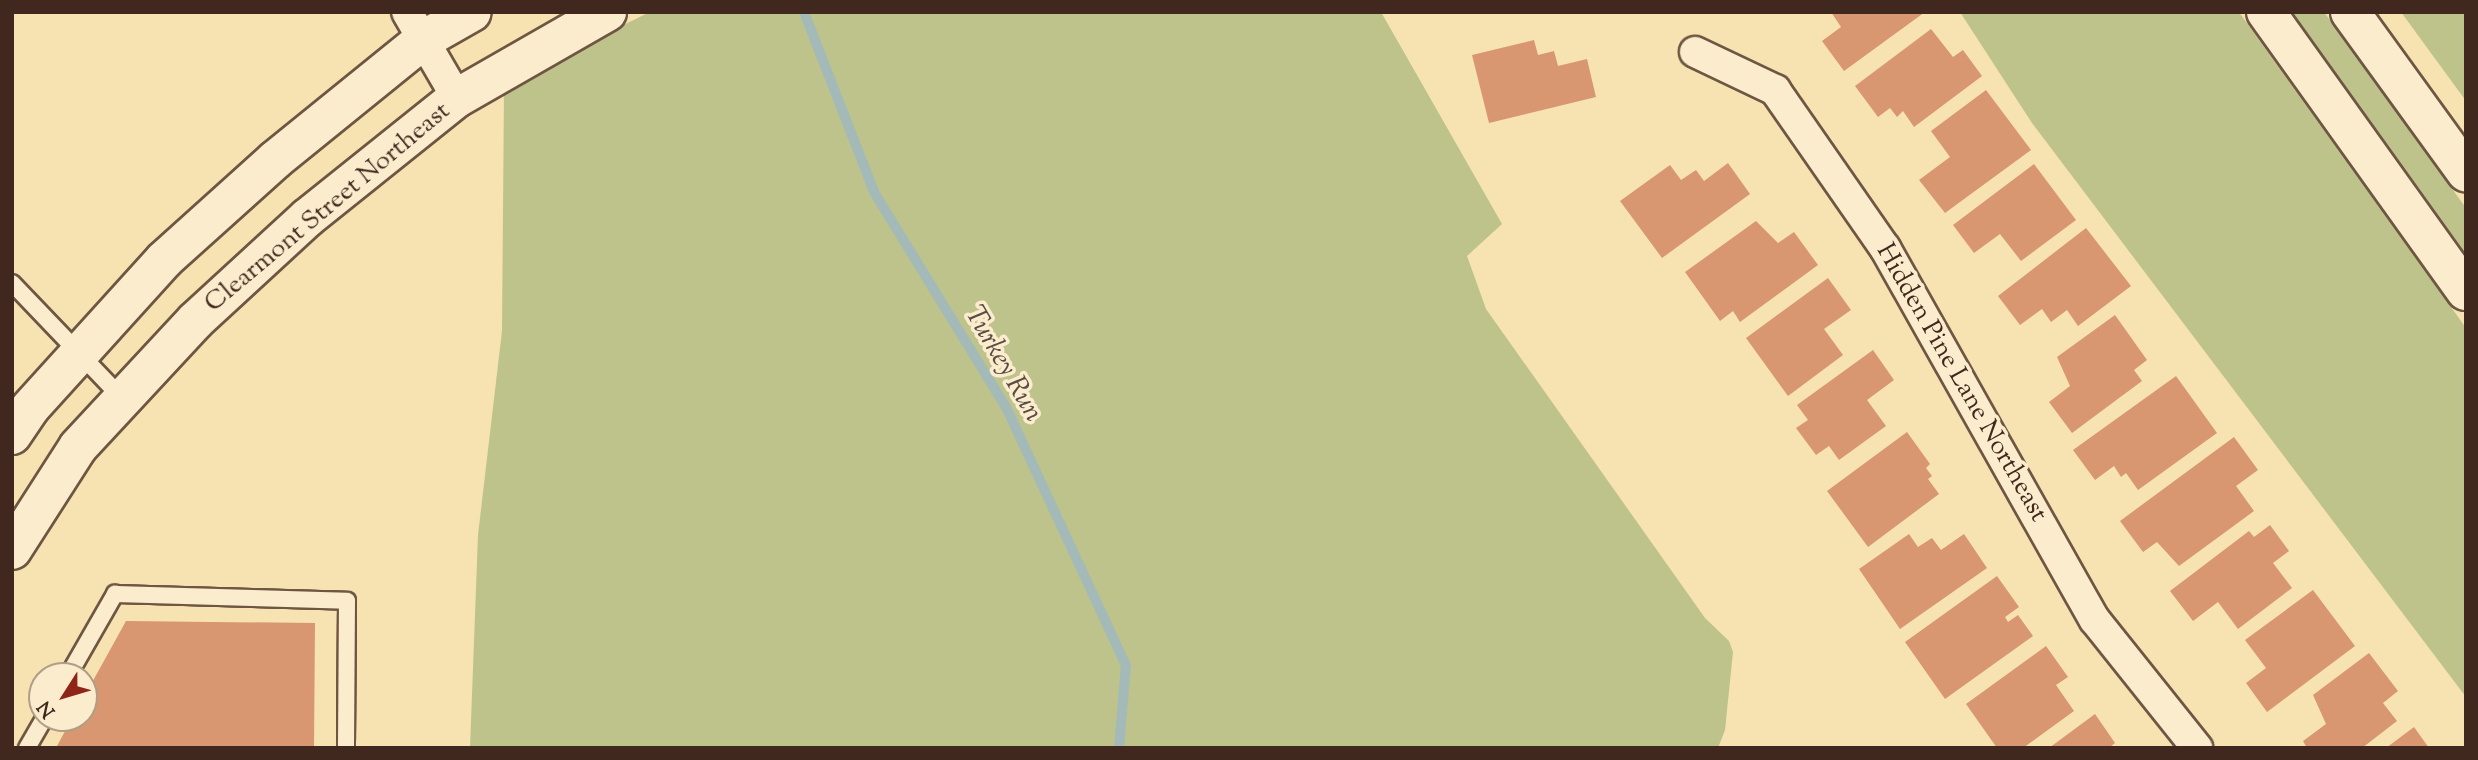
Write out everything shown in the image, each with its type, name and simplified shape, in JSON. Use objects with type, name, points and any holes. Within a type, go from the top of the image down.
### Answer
[{"type":"street","points":[[12,435],[79,354],[164,260],[275,160],[415,26],[472,12]]},
{"type":"street","name":"Clearmont Street Northeast","points":[[12,550],[78,447],[195,321],[307,218],[457,98],[607,12]]},
{"type":"street","points":[[2266,12],[2466,291]]},
{"type":"street","points":[[2350,12],[2466,172]]},
{"type":"street","points":[[415,26],[457,98]]},
{"type":"street","name":"Hidden Pine Lane Northeast","points":[[1695,52],[1775,90],[1885,248],[2095,620],[2197,748]]},
{"type":"lane","points":[[12,283],[123,398]]},
{"type":"lane","points":[[76,662],[115,594],[348,601],[346,748]]},
{"type":"lane","points":[[27,748],[36,732]]},
{"type":"green space","points":[[650,12],[1381,12],[1502,224],[1467,256],[1486,309],[1705,618],[1729,641],[1733,652],[1725,730],[1718,748],[470,748],[478,535],[502,331],[504,91],[568,52]]},
{"type":"green space","points":[[1960,12],[2239,12],[2466,328],[2466,697],[2032,123]]},
{"type":"green space","points":[[2292,12],[2324,12],[2466,208],[2466,254]]},
{"type":"green space","points":[[2401,12],[2466,12],[2466,101]]},
{"type":"building","points":[[1831,12],[1925,12],[1844,71],[1822,41],[1841,27]]},
{"type":"building","points":[[1931,29],[1953,57],[1963,50],[1982,76],[1914,127],[1903,111],[1897,117],[1890,108],[1878,117],[1855,86]]},
{"type":"building","points":[[1534,40],[1538,55],[1554,51],[1558,66],[1587,59],[1596,97],[1489,123],[1472,55]]},
{"type":"building","points":[[1986,90],[2031,150],[1945,213],[1919,180],[1950,157],[1931,131]]},
{"type":"building","points":[[1728,163],[1750,194],[1662,258],[1620,201],[1670,165],[1681,180],[1696,170],[1704,181]]},
{"type":"building","points":[[2034,164],[2076,220],[2021,261],[2000,234],[1974,253],[1953,225]]},
{"type":"building","points":[[1756,221],[1778,243],[1794,232],[1818,265],[1740,322],[1733,311],[1720,321],[1685,272]]},
{"type":"building","points":[[2086,228],[2131,286],[2078,326],[2067,310],[2051,322],[2042,309],[2020,325],[1998,296]]},
{"type":"building","points":[[1828,278],[1851,310],[1824,329],[1843,355],[1788,396],[1746,338]]},
{"type":"building","points":[[2115,315],[2147,360],[2134,370],[2142,381],[2072,433],[2049,402],[2070,386],[2057,357]]},
{"type":"building","points":[[1873,350],[1894,380],[1867,400],[1886,426],[1839,460],[1829,446],[1816,455],[1796,428],[1808,420],[1797,405]]},
{"type":"building","points":[[2176,376],[2217,433],[2138,490],[2126,473],[2121,477],[2114,466],[2095,480],[2073,450]]},
{"type":"building","points":[[1907,432],[1930,464],[1926,468],[1932,476],[1928,479],[1939,494],[1868,547],[1827,491]]},
{"type":"building","points":[[2234,437],[2258,470],[2236,486],[2254,511],[2179,566],[2157,542],[2143,552],[2120,521]]},
{"type":"building","points":[[2270,525],[2289,551],[2273,563],[2292,588],[2238,629],[2218,602],[2193,621],[2170,591],[2249,531],[2254,537]]},
{"type":"building","points":[[1909,534],[1918,547],[1932,538],[1941,550],[1964,534],[1987,568],[1900,629],[1859,569]]},
{"type":"building","points":[[1997,576],[2019,607],[2005,617],[2008,622],[2018,615],[2033,636],[1945,699],[1905,642]]},
{"type":"building","points":[[2313,590],[2355,646],[2267,712],[2246,683],[2266,668],[2245,640]]},
{"type":"building","points":[[126,621],[315,623],[314,748],[56,748],[65,732],[98,732],[98,672]]},
{"type":"building","points":[[2046,646],[2068,677],[2056,685],[2074,711],[2023,748],[1997,748],[1966,704]]},
{"type":"building","points":[[2369,653],[2398,691],[2383,703],[2397,721],[2362,748],[2307,748],[2303,741],[2326,724],[2313,695]]},
{"type":"building","points":[[2095,714],[2115,743],[2109,748],[2049,748]]},
{"type":"building","points":[[2414,727],[2429,748],[2386,748]]},
{"type":"waterway","name":"Turkey Run","points":[[804,12],[874,192],[1006,407],[1126,665],[1119,748]]}]
